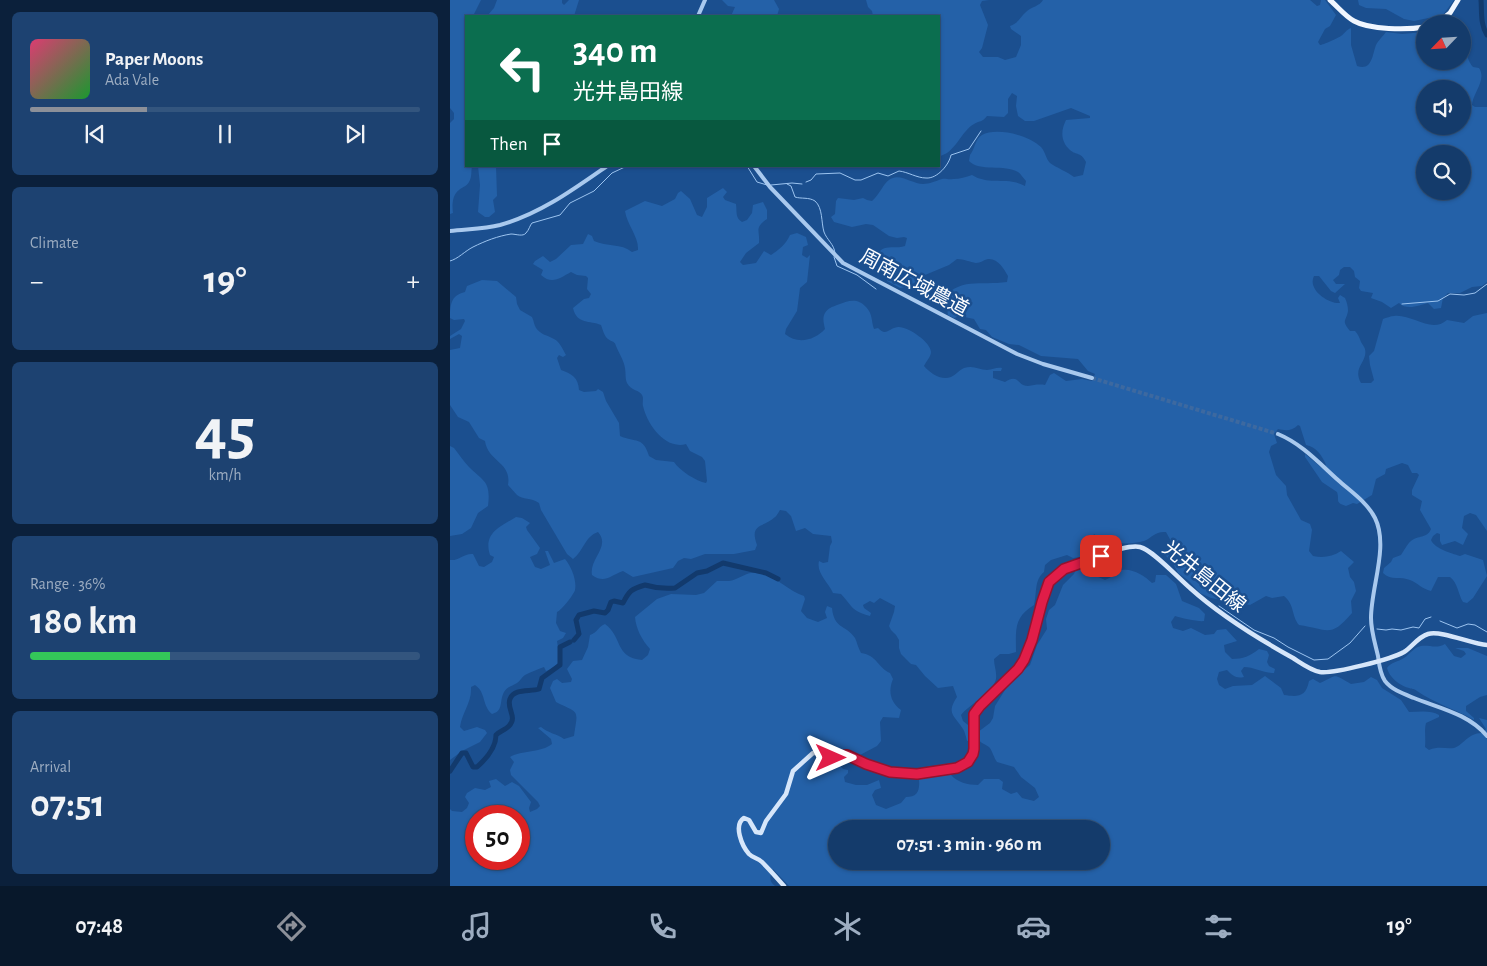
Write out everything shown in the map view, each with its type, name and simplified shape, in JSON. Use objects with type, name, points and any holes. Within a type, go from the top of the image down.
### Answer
[{"type":"main road","points":[[1330,0],[1356,22],[1406,29],[1416,28]]},
{"type":"main road","points":[[1447,15],[1458,0]]},
{"type":"main road","name":"光井島田線","points":[[784,886],[760,860],[748,853],[740,837],[741,819],[749,820],[756,832],[761,833],[766,821],[786,794],[793,771],[813,753],[826,758],[852,756],[866,764],[898,773],[917,774],[957,768],[968,762],[974,749],[974,714],[1018,669],[1024,660],[1032,640],[1049,582],[1059,572],[1072,565],[1128,548],[1142,547],[1154,555],[1198,596],[1233,621],[1316,671],[1327,672],[1398,655],[1428,634],[1438,634],[1487,645]]},
{"type":"street","points":[[698,15],[705,0]]},
{"type":"street","points":[[450,231],[490,227],[509,222],[562,198],[607,167]]},
{"type":"street","name":"周南広域農道","points":[[755,167],[770,187],[843,263],[1017,354],[1092,378]]},
{"type":"street","points":[[1278,434],[1294,442],[1312,456],[1363,503],[1374,516],[1380,545],[1371,618],[1385,680],[1395,690],[1466,718],[1473,722],[1487,736]]},
{"type":"shaded area","points":[[450,0],[481,0],[474,15],[465,15],[465,167],[472,167],[471,176],[468,184],[455,195],[453,213],[450,214],[450,123],[454,119],[454,113],[450,108]]},
{"type":"shaded area","points":[[497,0],[562,0],[564,5],[569,0],[579,0],[574,15],[488,15],[494,8]]},
{"type":"shaded area","points":[[722,0],[774,0],[779,9],[777,15],[731,15],[735,7],[728,6]]},
{"type":"shaded area","points":[[866,0],[989,0],[982,1],[980,5],[988,25],[982,48],[979,52],[983,57],[998,57],[1005,60],[1016,57],[1021,45],[1021,36],[1011,29],[1010,26],[1043,0],[1310,0],[1317,6],[1320,5],[1321,0],[1325,0],[1336,15],[1318,42],[1320,45],[1327,43],[1351,28],[1351,45],[1357,66],[1362,67],[1369,64],[1376,45],[1386,32],[1402,34],[1416,33],[1416,70],[1471,70],[1471,64],[1479,68],[1481,82],[1472,105],[1475,107],[1487,107],[1487,282],[1482,286],[1472,287],[1460,293],[1448,293],[1443,298],[1441,308],[1434,309],[1428,303],[1406,307],[1399,303],[1391,308],[1371,298],[1373,293],[1361,291],[1359,288],[1360,281],[1355,277],[1354,271],[1350,267],[1344,267],[1340,270],[1339,275],[1333,280],[1336,284],[1345,284],[1335,293],[1331,291],[1319,276],[1314,276],[1313,281],[1316,291],[1330,301],[1340,303],[1338,298],[1340,295],[1345,298],[1348,311],[1345,321],[1346,325],[1350,331],[1356,332],[1365,349],[1364,358],[1358,373],[1361,383],[1371,383],[1374,380],[1369,356],[1374,351],[1383,319],[1401,316],[1435,325],[1447,320],[1464,323],[1473,316],[1487,313],[1487,531],[1476,515],[1470,513],[1464,516],[1462,528],[1468,534],[1463,545],[1455,541],[1442,545],[1440,534],[1437,533],[1431,540],[1436,546],[1448,552],[1460,556],[1465,554],[1483,560],[1487,576],[1473,598],[1467,603],[1463,602],[1455,582],[1450,577],[1438,577],[1431,591],[1410,580],[1389,577],[1383,573],[1384,568],[1393,558],[1401,555],[1410,542],[1425,536],[1431,529],[1420,510],[1422,501],[1412,495],[1412,490],[1419,475],[1412,473],[1408,465],[1402,463],[1386,469],[1385,474],[1376,479],[1372,495],[1357,504],[1342,505],[1339,502],[1337,492],[1322,482],[1305,457],[1305,454],[1322,468],[1326,465],[1318,452],[1306,445],[1300,426],[1298,425],[1289,430],[1278,429],[1274,434],[1277,443],[1271,446],[1269,452],[1276,475],[1286,486],[1287,495],[1301,520],[1310,524],[1312,530],[1309,551],[1313,556],[1320,557],[1331,556],[1341,551],[1354,562],[1348,568],[1356,591],[1351,601],[1352,613],[1345,621],[1333,629],[1323,630],[1299,625],[1290,603],[1284,596],[1272,598],[1266,596],[1250,605],[1211,598],[1200,593],[1178,573],[1173,563],[1165,555],[1169,551],[1175,550],[1175,545],[1166,532],[1157,533],[1144,541],[1128,543],[1119,543],[1116,540],[1102,540],[1094,534],[1086,552],[1081,557],[1073,558],[1067,555],[1051,560],[1045,565],[1044,572],[1037,583],[1034,605],[1022,615],[1017,626],[1016,652],[1000,654],[994,659],[996,679],[994,684],[961,715],[963,721],[968,725],[970,740],[967,741],[964,730],[952,714],[952,707],[957,697],[953,686],[938,688],[916,665],[911,664],[901,654],[899,640],[889,626],[895,606],[880,598],[874,603],[870,601],[863,605],[871,613],[870,616],[855,610],[841,594],[833,593],[819,570],[819,561],[823,563],[828,562],[832,542],[831,536],[813,534],[805,528],[796,531],[791,516],[786,511],[780,510],[776,517],[756,529],[755,538],[757,545],[755,550],[734,554],[705,554],[691,559],[684,558],[678,561],[673,568],[633,577],[623,571],[604,579],[596,578],[592,575],[592,569],[602,543],[598,532],[587,540],[573,559],[567,554],[541,510],[539,503],[519,497],[515,493],[508,485],[507,471],[490,454],[485,441],[479,438],[469,422],[458,417],[450,405],[450,350],[460,348],[462,336],[459,334],[450,339],[450,336],[461,329],[465,321],[464,319],[454,320],[450,318],[451,305],[454,298],[460,293],[465,292],[467,286],[482,280],[497,281],[516,297],[520,310],[532,317],[535,327],[542,334],[556,340],[560,344],[566,355],[563,357],[559,355],[557,358],[561,370],[574,377],[579,390],[584,392],[596,391],[598,389],[603,392],[619,423],[620,436],[638,441],[644,445],[649,456],[656,460],[674,462],[688,475],[706,483],[705,461],[702,457],[690,451],[686,444],[678,445],[664,439],[653,428],[645,413],[642,395],[627,383],[624,365],[615,343],[608,339],[601,325],[581,320],[575,313],[573,308],[584,299],[589,298],[591,294],[587,289],[588,278],[571,272],[556,280],[549,280],[541,275],[543,270],[533,264],[543,256],[550,262],[556,259],[571,245],[583,244],[588,234],[592,236],[594,241],[599,243],[623,247],[632,252],[638,250],[637,240],[625,211],[645,201],[662,206],[675,199],[681,191],[690,199],[697,215],[702,217],[707,207],[707,198],[723,188],[727,192],[723,197],[725,200],[736,204],[737,216],[742,222],[747,220],[752,213],[753,205],[763,202],[767,210],[767,219],[760,225],[758,230],[759,243],[746,253],[740,262],[743,265],[756,263],[764,251],[771,255],[782,246],[790,235],[797,233],[806,237],[808,245],[803,247],[802,255],[807,258],[810,255],[807,282],[800,288],[797,311],[786,329],[785,334],[790,337],[806,340],[816,336],[825,329],[824,317],[827,310],[845,302],[856,301],[863,304],[868,310],[874,329],[878,328],[885,332],[902,327],[923,339],[931,352],[924,366],[940,377],[951,377],[962,369],[971,367],[987,370],[1002,368],[1001,371],[993,371],[993,378],[1005,382],[1016,379],[1028,386],[1045,385],[1050,375],[1054,373],[1066,381],[1082,379],[1092,381],[1095,374],[1088,371],[1078,359],[1041,356],[1019,345],[1009,344],[992,337],[986,330],[980,329],[974,319],[960,316],[954,318],[948,315],[947,309],[940,306],[940,302],[947,294],[962,285],[1007,282],[1008,276],[1005,270],[995,260],[988,259],[976,263],[957,259],[949,265],[925,275],[910,286],[900,288],[887,281],[884,268],[875,258],[885,248],[905,246],[907,238],[889,236],[873,225],[866,224],[852,227],[834,222],[831,217],[835,214],[838,198],[854,200],[863,198],[872,201],[887,182],[897,177],[923,184],[972,175],[985,180],[1019,183],[1025,186],[1026,181],[1018,172],[1006,168],[979,166],[969,161],[978,139],[988,133],[1004,132],[1029,139],[1041,147],[1050,163],[1074,177],[1083,175],[1086,162],[1082,156],[1072,152],[1067,147],[1064,143],[1062,132],[1066,120],[1090,118],[1090,116],[1071,108],[1034,121],[1025,121],[1018,116],[1017,96],[1012,93],[1008,99],[1008,113],[1004,117],[987,116],[982,121],[969,127],[954,147],[940,156],[940,15],[873,15]]},
{"type":"shaded area","points":[[1358,0],[1454,0],[1443,15],[1416,15],[1416,21],[1414,21],[1404,19],[1386,9],[1366,8],[1359,5]]},
{"type":"shaded area","points":[[478,167],[496,167],[497,196],[493,200],[495,212],[489,217],[485,217],[478,212],[480,185]]},
{"type":"shaded area","points":[[450,446],[454,448],[467,465],[485,483],[489,498],[488,506],[478,513],[471,528],[462,534],[450,536]]},
{"type":"shaded area","points":[[516,517],[530,523],[526,527],[527,530],[540,548],[537,554],[530,557],[535,567],[541,569],[550,565],[545,551],[548,551],[554,563],[565,559],[573,573],[575,590],[568,602],[557,612],[556,623],[560,631],[566,633],[563,638],[557,641],[560,661],[552,669],[546,671],[544,667],[525,675],[507,689],[504,692],[500,708],[496,713],[492,714],[489,711],[481,691],[475,685],[471,687],[470,698],[460,727],[464,731],[477,727],[485,730],[487,733],[480,742],[462,751],[450,760],[450,560],[473,554],[479,566],[484,567],[492,562],[494,557],[490,555],[488,547],[491,536],[499,528]]},
{"type":"shaded area","points":[[1084,566],[1092,568],[1096,576],[1105,580],[1122,570],[1130,570],[1152,583],[1155,582],[1156,575],[1166,575],[1176,584],[1182,601],[1199,608],[1205,614],[1204,621],[1175,616],[1171,622],[1173,628],[1183,631],[1191,628],[1205,635],[1214,634],[1217,630],[1226,629],[1237,641],[1224,645],[1225,652],[1232,659],[1246,657],[1259,649],[1267,651],[1269,655],[1267,662],[1269,666],[1275,669],[1274,673],[1244,667],[1241,671],[1244,677],[1236,677],[1227,670],[1219,672],[1217,679],[1219,685],[1225,689],[1233,686],[1252,685],[1265,676],[1281,688],[1284,695],[1297,696],[1306,690],[1309,681],[1313,679],[1320,683],[1335,676],[1351,684],[1364,682],[1371,677],[1377,680],[1382,688],[1401,700],[1409,712],[1429,712],[1439,715],[1439,717],[1426,723],[1425,747],[1429,750],[1457,747],[1470,737],[1483,733],[1486,729],[1479,718],[1487,720],[1487,886],[789,886],[773,869],[770,878],[775,886],[450,886],[450,809],[462,812],[465,810],[465,870],[530,870],[530,812],[540,806],[511,775],[510,770],[514,762],[510,757],[542,749],[552,744],[551,739],[538,728],[541,727],[564,739],[574,736],[576,713],[556,702],[550,688],[553,681],[557,679],[562,683],[571,682],[572,679],[567,669],[573,661],[582,660],[588,647],[590,635],[605,624],[611,629],[627,655],[642,660],[648,655],[650,649],[640,634],[635,617],[657,599],[671,594],[696,595],[704,593],[717,581],[729,581],[751,573],[759,573],[773,578],[804,596],[805,599],[801,611],[807,618],[818,622],[827,618],[825,612],[827,606],[832,608],[835,620],[855,638],[861,653],[871,656],[890,673],[893,679],[891,696],[894,703],[901,710],[899,718],[883,717],[880,722],[881,741],[877,746],[860,755],[843,754],[839,764],[843,769],[848,770],[844,777],[845,782],[867,785],[879,780],[881,788],[875,790],[872,795],[876,805],[886,809],[901,803],[906,797],[915,795],[919,787],[919,780],[934,774],[951,775],[960,781],[974,785],[978,785],[984,779],[999,779],[1003,782],[1002,789],[1011,794],[1017,792],[1022,798],[1034,801],[1039,797],[1035,788],[1021,777],[1014,767],[997,762],[989,747],[980,741],[978,732],[990,723],[995,706],[1010,682],[1030,665],[1037,645],[1047,629],[1046,619],[1049,610],[1055,605],[1063,585],[1074,574],[1077,567]]},
{"type":"shaded area","points":[[1445,644],[1454,656],[1461,658],[1466,654],[1464,651],[1455,648],[1468,648],[1487,656],[1487,695],[1466,706],[1466,711],[1474,720],[1402,685],[1392,678],[1388,671],[1387,668],[1390,664],[1404,658],[1414,649]]},
{"type":"shaded area","points":[[496,779],[505,786],[512,782],[519,786],[531,802],[530,805],[468,805],[465,797],[467,793],[475,788],[485,790],[491,787],[489,781]]},
{"type":"waterway","points":[[1481,0],[1482,22],[1487,35]]},
{"type":"waterway","points":[[806,182],[811,180],[816,174],[840,173],[855,180],[861,180],[878,173],[888,176],[899,171],[930,178],[942,171],[951,155],[969,149],[981,131]]},
{"type":"waterway","points":[[450,261],[473,247],[492,239],[511,234],[525,234],[532,223],[560,215],[570,203],[594,191],[612,173],[625,167]]},
{"type":"waterway","points":[[748,167],[757,182],[767,185]]},
{"type":"waterway","points":[[787,184],[791,186],[795,197],[810,199],[818,204],[824,232],[835,253]]},
{"type":"waterway","points":[[771,185],[802,184]]},
{"type":"waterway","points":[[834,257],[837,266],[857,275],[876,289]]},
{"type":"waterway","points":[[1402,304],[1438,301],[1450,294],[1464,295],[1475,293],[1487,284]]},
{"type":"waterway","points":[[574,640],[579,634],[576,620],[579,615],[594,611],[605,613],[611,602],[623,603],[631,591],[645,585],[675,588],[697,573],[707,571],[723,563],[766,573],[778,579]]},
{"type":"waterway","points":[[1219,606],[1254,630],[1274,638],[1314,660],[1328,659],[1350,643],[1365,626]]},
{"type":"waterway","points":[[1377,629],[1401,630],[1413,627],[1419,628],[1425,619],[1431,617]]},
{"type":"waterway","points":[[1440,621],[1457,628],[1468,624],[1475,625],[1487,632]]},
{"type":"waterway","points":[[450,771],[462,753],[466,753],[473,767],[477,767],[484,760],[492,748],[496,735],[511,723],[512,716],[509,702],[512,696],[515,693],[539,689],[542,678],[560,665],[560,647],[570,642]]},
{"type":"tunnel","points":[[1092,378],[1278,434]]},
{"type":"route","points":[[831,758],[847,755],[873,767],[890,772],[912,774],[957,768],[968,762],[974,749],[974,714],[1018,669],[1024,660],[1032,640],[1049,582],[1064,569],[1101,556]]}]
